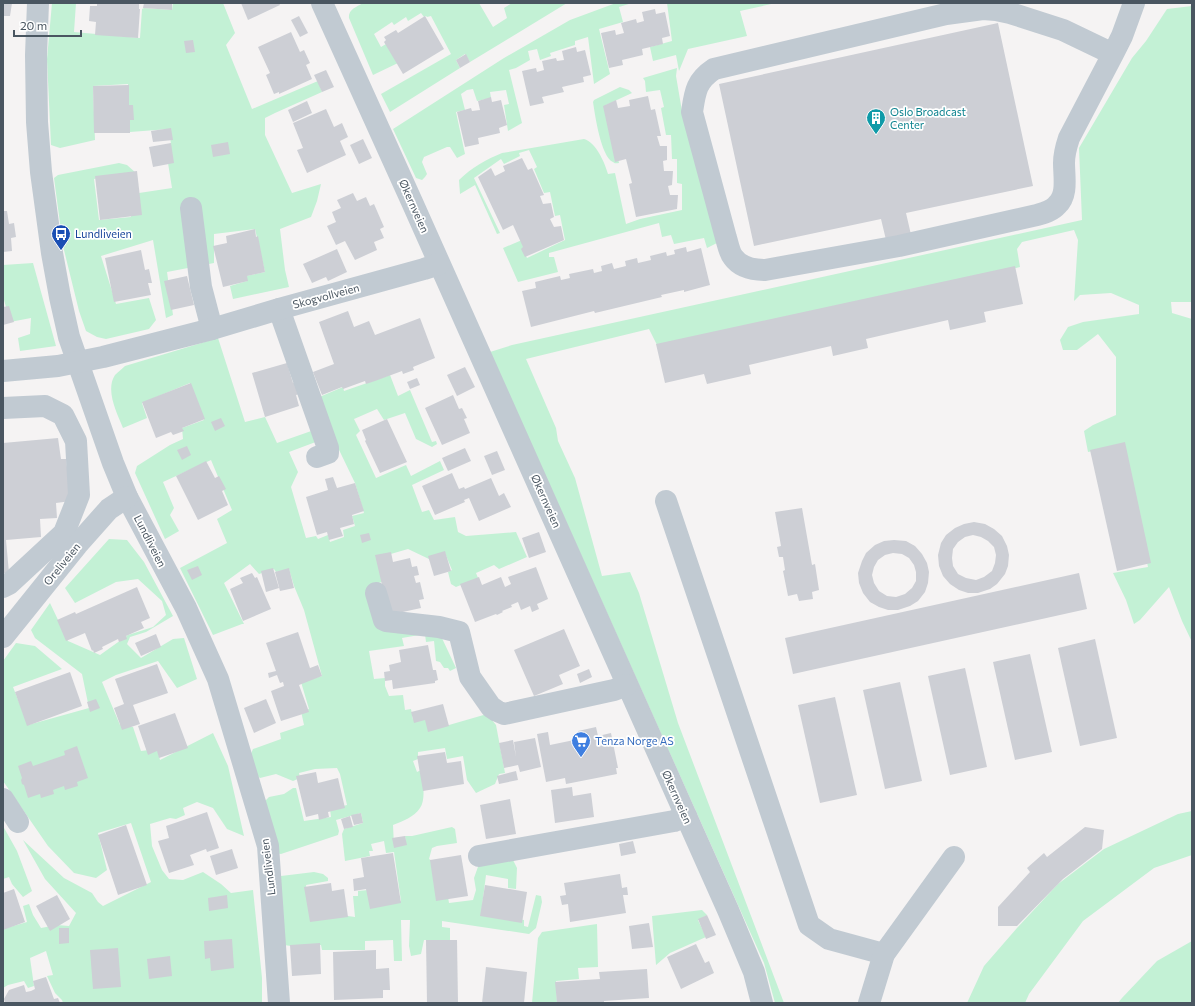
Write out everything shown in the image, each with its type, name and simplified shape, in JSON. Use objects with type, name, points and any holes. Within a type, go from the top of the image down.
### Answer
[{"type":"street","name":"Lundliveien","points":[[38,3],[36,55],[37,122],[41,172],[47,221],[60,297],[69,337],[113,463],[127,497],[186,608],[218,679],[268,846],[280,995],[279,1003]]},
{"type":"street","name":"Økernveien","points":[[322,3],[728,910],[754,972],[762,1003]]},
{"type":"street","points":[[1113,54],[1063,30],[1010,13],[983,9],[946,14],[714,69],[706,74],[699,82],[695,91],[692,112],[732,256],[745,267],[754,270],[765,270],[907,244],[1050,211],[1062,199],[1065,190],[1064,162],[1065,150],[1069,138],[1113,54],[1122,36],[1134,3]]},
{"type":"street","points":[[191,208],[200,286],[212,329]]},
{"type":"street","name":"Skogvollveien","points":[[3,371],[58,366],[103,357],[212,329],[440,264]]},
{"type":"street","points":[[279,309],[328,448],[328,453],[317,457]]},
{"type":"street","points":[[3,408],[45,406],[63,415],[76,441],[79,496],[70,539],[3,587]]},
{"type":"street","name":"Oreliveien","points":[[3,637],[70,539],[127,497]]},
{"type":"street","points":[[666,501],[809,925],[829,940],[884,954]]},
{"type":"street","points":[[376,593],[384,620],[386,622],[439,627],[459,632],[470,676],[491,707],[504,714],[614,690],[627,685]]},
{"type":"street","points":[[3,799],[18,822]]},
{"type":"street","points":[[479,856],[674,820],[686,816]]},
{"type":"street","points":[[869,1003],[884,954],[954,857]]},
{"type":"green space","points":[[52,3],[76,3],[74,32],[140,38],[142,9],[144,8],[172,10],[173,3],[223,3],[235,33],[226,45],[252,109],[318,81],[322,92],[265,118],[265,135],[292,193],[321,184],[311,217],[280,229],[285,270],[289,287],[233,299],[230,286],[247,281],[246,276],[265,272],[255,229],[214,234],[214,263],[167,272],[173,315],[166,318],[153,240],[101,256],[116,304],[149,298],[156,320],[149,329],[106,339],[97,337],[86,331],[79,311],[63,246],[54,178],[58,175],[119,163],[127,165],[136,173],[94,179],[99,220],[131,217],[131,213],[139,193],[172,188],[168,163],[171,144],[169,129],[130,132],[128,84],[93,86],[95,140],[60,148],[51,145],[47,59]]},
{"type":"green space","points":[[363,3],[479,3],[493,27],[507,18],[504,8],[512,3],[567,3],[470,62],[465,54],[456,60],[460,68],[390,112],[381,94],[451,54],[431,16],[424,17],[421,13],[408,21],[406,17],[394,25],[392,22],[374,34],[381,47],[386,44],[398,63],[373,75],[349,18],[351,11]]},
{"type":"green space","points":[[616,3],[632,3],[619,7],[623,22],[599,29],[610,74],[594,84],[588,37],[575,41],[575,45],[550,53],[551,56],[540,60],[537,49],[528,51],[530,60],[516,68],[509,70],[522,123],[508,131],[504,105],[509,104],[506,90],[490,92],[491,98],[477,101],[473,89],[467,90],[461,94],[465,110],[456,112],[465,154],[457,158],[450,147],[447,147],[424,157],[422,162],[427,174],[422,180],[416,178],[393,129],[504,58],[570,20]]},
{"type":"green space","points":[[667,3],[776,3],[740,11],[747,36],[688,49],[679,71],[676,55],[653,61],[650,47],[672,41]]},
{"type":"green space","points":[[1192,6],[1192,302],[1171,302],[1172,313],[1192,319],[1192,642],[1169,587],[1140,620],[1134,624],[1126,600],[1113,573],[1148,567],[1122,445],[1088,452],[1084,431],[1093,425],[1116,415],[1116,357],[1098,334],[1077,350],[1063,350],[1060,340],[1068,327],[1083,322],[1139,314],[1139,305],[1111,293],[1080,295],[1074,301],[1078,240],[1074,230],[1022,242],[1017,249],[1020,267],[1016,268],[657,345],[649,329],[526,359],[556,428],[558,441],[575,478],[602,576],[630,572],[639,593],[678,723],[784,1003],[775,1003],[764,963],[490,352],[512,345],[1082,220],[1079,148],[1132,58],[1146,41],[1167,9]]},
{"type":"green space","points":[[677,68],[676,76],[683,117],[717,243],[707,248],[704,238],[674,244],[671,235],[662,237],[659,223],[549,253],[549,257],[554,257],[558,272],[518,282],[503,248],[522,240],[526,248],[523,250],[527,258],[565,240],[560,215],[555,216],[550,192],[544,193],[534,169],[537,167],[529,150],[519,153],[520,156],[504,164],[501,159],[474,178],[500,233],[497,234],[475,185],[460,194],[459,180],[479,164],[502,153],[584,139],[596,148],[605,164],[608,174],[615,173],[626,224],[640,219],[682,210],[682,184],[677,183],[677,159],[672,159],[671,135],[666,135],[661,108],[664,107],[660,90],[646,92],[645,81],[643,78]]},
{"type":"green space","points":[[620,87],[629,90],[632,93],[606,105],[619,163],[614,163],[609,159],[602,144],[593,102],[594,100]]},
{"type":"green space","points":[[33,263],[56,346],[20,351],[18,338],[30,334],[31,318],[10,322],[3,296],[3,265]]},
{"type":"green space","points":[[218,338],[245,422],[265,417],[277,443],[317,429],[321,440],[289,452],[298,472],[291,487],[306,538],[316,536],[318,539],[328,535],[330,542],[344,537],[343,530],[355,526],[352,516],[364,513],[355,483],[328,427],[317,398],[343,387],[344,391],[390,375],[398,396],[410,390],[432,442],[436,441],[437,444],[432,447],[416,439],[405,413],[384,420],[377,409],[354,419],[360,431],[356,435],[376,478],[406,465],[411,476],[440,461],[444,470],[412,485],[422,512],[429,510],[434,520],[455,517],[458,532],[466,536],[516,532],[527,557],[499,569],[494,565],[476,573],[478,578],[456,587],[451,584],[448,572],[452,570],[445,553],[429,559],[408,549],[377,558],[382,582],[372,585],[373,597],[440,634],[456,668],[450,671],[448,668],[444,668],[440,662],[436,661],[434,641],[426,642],[425,634],[402,638],[404,646],[369,651],[374,679],[385,678],[385,686],[389,696],[403,695],[405,710],[411,709],[413,720],[425,718],[428,729],[449,725],[487,714],[496,725],[505,773],[499,774],[495,784],[476,793],[467,780],[463,756],[447,759],[445,748],[418,752],[418,759],[413,761],[417,772],[421,770],[423,784],[422,804],[415,814],[393,825],[394,846],[406,845],[405,836],[412,836],[452,827],[455,829],[457,843],[432,848],[429,859],[434,862],[449,903],[473,900],[476,890],[474,878],[479,864],[513,860],[517,868],[516,889],[508,888],[508,879],[486,875],[481,914],[524,920],[524,926],[528,927],[536,895],[541,896],[542,902],[536,928],[529,934],[442,921],[442,927],[450,928],[450,940],[424,940],[421,954],[411,956],[409,946],[410,920],[401,920],[402,961],[394,961],[393,940],[365,941],[365,950],[322,950],[321,945],[284,945],[277,883],[281,876],[314,872],[323,874],[328,878],[328,881],[306,885],[311,921],[348,916],[355,917],[353,896],[358,896],[358,891],[368,890],[401,901],[394,852],[386,853],[384,841],[371,844],[373,851],[369,851],[370,856],[345,861],[342,834],[344,829],[363,823],[361,813],[336,820],[339,831],[338,835],[281,854],[276,853],[264,802],[269,797],[284,794],[293,788],[296,788],[304,821],[331,817],[330,809],[347,805],[340,774],[337,768],[315,769],[299,773],[300,778],[293,781],[276,774],[260,778],[254,773],[250,756],[253,749],[281,739],[280,733],[304,725],[301,711],[309,709],[301,682],[322,676],[304,610],[289,569],[276,572],[274,569],[259,574],[250,564],[224,583],[244,624],[213,635],[180,568],[227,543],[217,519],[232,510],[211,460],[163,482],[174,508],[170,515],[179,531],[165,539],[135,473],[137,466],[170,445],[183,439],[182,428],[204,420],[190,383],[142,403],[147,418],[123,428],[113,402],[111,388],[115,375],[125,366]]},
{"type":"green space","points":[[109,539],[127,540],[144,562],[173,616],[146,632],[130,637],[127,644],[141,658],[173,639],[184,638],[197,679],[177,688],[158,661],[116,675],[102,682],[120,725],[133,727],[141,751],[157,749],[160,760],[213,733],[228,766],[244,836],[227,829],[213,808],[197,802],[183,808],[185,815],[176,819],[170,818],[150,824],[152,846],[162,870],[169,879],[183,880],[203,872],[231,893],[253,890],[262,978],[262,1003],[63,1003],[55,993],[47,976],[53,975],[46,951],[30,958],[34,986],[28,988],[24,981],[8,985],[3,988],[3,929],[27,922],[23,906],[29,904],[33,915],[41,928],[57,925],[69,926],[76,913],[45,879],[23,840],[64,878],[92,893],[98,902],[103,906],[151,882],[131,823],[98,833],[107,870],[96,878],[74,873],[48,846],[3,781],[3,661],[16,643],[35,646],[62,669],[13,687],[28,725],[89,708],[82,674],[35,638],[31,630],[50,603],[68,641],[100,655],[128,635],[153,627],[166,615],[162,601],[138,579],[116,582],[75,603],[65,588]]},
{"type":"green space","points":[[1192,811],[1192,855],[1154,868],[1083,921],[1029,994],[1025,1003],[967,1003],[984,966],[1058,884],[1104,849],[1178,814]]},
{"type":"green space","points":[[3,826],[17,851],[32,891],[23,897],[12,884],[9,877],[3,879]]},
{"type":"green space","points":[[702,910],[707,915],[698,920],[706,937],[670,953],[656,965],[652,916]]},
{"type":"green space","points":[[597,924],[598,967],[578,968],[579,979],[556,981],[557,1003],[532,1003],[538,938],[542,932]]},
{"type":"green space","points":[[1192,941],[1192,1003],[1118,1003],[1157,961]]},
{"type":"building","points":[[3,3],[12,3],[10,16],[3,16]]},
{"type":"building","points":[[97,3],[139,4],[138,38],[95,35],[96,22],[89,21],[90,6],[97,6]]},
{"type":"building","points":[[144,3],[172,3],[172,10],[143,8]]},
{"type":"building","points":[[241,3],[279,3],[280,5],[248,20]]},
{"type":"building","points":[[655,9],[656,14],[665,12],[670,36],[662,38],[663,44],[642,49],[643,55],[622,60],[623,65],[609,68],[601,33],[615,30],[616,35],[624,33],[621,23],[636,19],[637,23],[644,21],[642,12]]},
{"type":"building","points":[[299,16],[308,33],[300,37],[291,20]]},
{"type":"building","points":[[425,16],[444,49],[403,74],[384,42],[386,40],[384,37],[396,30],[398,33]]},
{"type":"building","name":"Oslo Broadcast Center","points":[[998,23],[1033,186],[906,213],[912,239],[887,244],[881,219],[754,246],[719,84]]},
{"type":"building","points":[[291,32],[300,52],[304,50],[310,63],[306,65],[312,79],[279,94],[279,92],[274,94],[266,75],[270,73],[258,47]]},
{"type":"building","points":[[193,40],[195,52],[186,53],[184,41]]},
{"type":"building","points":[[576,47],[577,52],[585,50],[591,75],[583,77],[584,82],[562,87],[564,92],[542,97],[544,103],[530,106],[522,71],[536,68],[537,72],[544,70],[542,61],[556,58],[557,61],[564,60],[562,51]]},
{"type":"building","points":[[466,54],[470,62],[460,68],[456,60]]},
{"type":"building","points":[[326,70],[334,87],[322,92],[314,75]]},
{"type":"building","points":[[129,85],[129,105],[133,105],[134,120],[130,120],[130,133],[94,133],[93,86]]},
{"type":"building","points":[[648,96],[651,110],[655,109],[661,136],[657,136],[660,146],[667,146],[667,160],[663,161],[664,171],[673,171],[672,185],[668,186],[670,195],[678,195],[677,209],[636,217],[629,184],[632,183],[626,159],[615,162],[603,106],[616,100],[618,108],[630,106],[629,100]]},
{"type":"building","points":[[491,97],[492,102],[501,100],[507,125],[499,128],[500,133],[478,138],[479,144],[465,147],[457,112],[471,108],[472,111],[480,110],[478,101]]},
{"type":"building","points":[[307,101],[312,113],[293,122],[288,110]]},
{"type":"building","points":[[326,109],[334,127],[342,123],[348,137],[340,141],[346,155],[307,173],[297,150],[303,148],[293,123]]},
{"type":"building","points":[[171,128],[173,140],[153,142],[151,131]]},
{"type":"building","points":[[363,139],[372,158],[359,164],[350,145]]},
{"type":"building","points":[[228,142],[230,154],[213,157],[211,145]]},
{"type":"building","points":[[171,143],[174,163],[153,167],[149,147]]},
{"type":"building","points":[[522,158],[528,170],[532,168],[544,195],[540,196],[543,204],[551,203],[554,217],[550,219],[554,227],[561,226],[564,240],[525,257],[521,249],[523,247],[513,225],[503,230],[478,177],[491,168],[495,176],[505,171],[503,166]]},
{"type":"building","points":[[137,171],[142,215],[100,220],[95,176]]},
{"type":"building","points":[[353,193],[357,201],[366,197],[370,206],[374,204],[384,227],[380,229],[384,238],[374,242],[377,250],[355,260],[345,241],[336,245],[327,226],[336,222],[332,212],[341,208],[337,200]]},
{"type":"building","points":[[3,211],[7,211],[9,224],[14,223],[16,237],[11,238],[12,251],[3,252]]},
{"type":"building","points":[[255,229],[256,237],[258,236],[265,272],[247,276],[248,281],[223,287],[213,246],[227,243],[226,236]]},
{"type":"building","points":[[686,247],[687,252],[701,248],[710,285],[684,292],[684,290],[661,295],[662,297],[595,313],[594,311],[531,327],[522,291],[536,288],[535,282],[560,276],[561,280],[570,278],[569,274],[593,269],[594,273],[602,271],[601,266],[612,263],[614,269],[626,266],[625,261],[637,258],[638,263],[651,260],[650,256],[666,252],[667,256],[675,254],[674,250]]},
{"type":"building","points":[[337,249],[347,272],[328,281],[326,277],[312,283],[303,264]]},
{"type":"building","points":[[141,250],[145,270],[149,269],[152,283],[148,283],[151,295],[114,302],[105,258]]},
{"type":"building","points":[[1015,266],[1023,304],[984,312],[986,322],[950,330],[948,320],[866,339],[868,348],[833,356],[831,346],[749,365],[751,374],[707,384],[704,374],[665,383],[656,344]]},
{"type":"building","points":[[187,276],[194,305],[171,310],[164,281]]},
{"type":"building","points":[[9,306],[14,322],[3,325],[3,307]]},
{"type":"building","points":[[348,311],[354,327],[369,321],[375,335],[420,318],[435,358],[413,367],[414,370],[403,374],[402,371],[366,384],[365,381],[343,389],[342,387],[322,395],[313,372],[334,364],[319,322]]},
{"type":"building","points":[[287,363],[293,383],[297,381],[300,394],[296,395],[299,406],[265,417],[252,373]]},
{"type":"building","points":[[465,367],[475,387],[457,396],[447,375]]},
{"type":"building","points":[[417,378],[420,385],[410,389],[407,382]]},
{"type":"building","points":[[191,383],[205,419],[182,428],[184,431],[173,435],[171,432],[156,438],[142,402]]},
{"type":"building","points":[[453,395],[459,409],[462,408],[467,418],[464,419],[470,433],[442,445],[425,408]]},
{"type":"building","points":[[221,418],[225,426],[215,431],[211,422]]},
{"type":"building","points":[[387,419],[407,462],[380,473],[365,441],[366,440],[362,430]]},
{"type":"building","points":[[58,438],[61,459],[66,459],[71,501],[56,503],[57,518],[40,519],[41,537],[6,540],[9,573],[3,573],[3,443]]},
{"type":"building","points":[[1125,442],[1151,563],[1117,571],[1090,450]]},
{"type":"building","points":[[187,446],[191,455],[182,460],[177,450]]},
{"type":"building","points":[[465,448],[471,461],[448,471],[442,458]]},
{"type":"building","points":[[497,451],[505,470],[492,475],[484,456]]},
{"type":"building","points":[[206,461],[215,478],[219,476],[226,489],[222,491],[228,505],[198,520],[176,476]]},
{"type":"building","points":[[452,473],[459,489],[464,487],[465,489],[491,478],[499,496],[504,493],[511,507],[479,521],[469,498],[464,500],[465,502],[435,515],[422,486]]},
{"type":"building","points":[[333,477],[337,488],[355,483],[364,511],[352,515],[354,524],[340,528],[343,536],[329,540],[327,532],[317,535],[306,497],[328,490],[325,479]]},
{"type":"building","points":[[802,508],[812,565],[815,564],[819,590],[812,592],[813,599],[799,601],[797,594],[788,596],[783,571],[785,570],[783,557],[779,557],[777,547],[781,546],[775,512]]},
{"type":"building","points":[[974,522],[985,524],[994,529],[1002,536],[1007,546],[1009,555],[1008,566],[1005,574],[997,584],[990,589],[978,593],[968,593],[959,590],[950,584],[943,576],[939,566],[938,555],[941,543],[946,535],[955,528]],"holes":[[[973,535],[981,537],[994,547],[996,555],[995,563],[992,571],[984,577],[976,580],[966,578],[958,574],[953,566],[953,549],[958,542],[965,537]]]},
{"type":"building","points":[[539,532],[546,552],[529,558],[522,538]]},
{"type":"building","points":[[369,533],[371,540],[362,543],[360,535]]},
{"type":"building","points":[[884,541],[906,541],[915,546],[927,563],[929,572],[925,592],[918,601],[910,606],[898,610],[888,610],[870,602],[863,593],[859,583],[858,573],[866,553],[875,545]],"holes":[[[893,553],[902,554],[909,558],[914,565],[916,581],[912,588],[905,594],[896,597],[887,596],[879,591],[874,583],[872,575],[874,567],[878,560],[885,555]]]},
{"type":"building","points":[[445,551],[451,571],[434,576],[428,556]]},
{"type":"building","points":[[391,552],[393,562],[410,558],[412,567],[417,566],[419,575],[414,576],[416,583],[420,582],[424,599],[419,600],[421,608],[389,615],[375,555]]},
{"type":"building","points":[[198,566],[202,575],[192,580],[187,570]]},
{"type":"building","points":[[536,567],[548,599],[537,604],[539,609],[532,612],[530,606],[521,610],[518,602],[497,615],[496,614],[475,622],[460,584],[479,577],[482,585],[501,577],[505,587],[511,584],[508,577]]},
{"type":"building","points":[[273,568],[279,588],[266,592],[261,571]]},
{"type":"building","points":[[289,568],[294,588],[280,591],[275,572]]},
{"type":"building","points":[[252,573],[255,578],[257,577],[271,609],[243,621],[230,589],[243,583],[240,578]]},
{"type":"building","points":[[1079,573],[1087,609],[793,674],[785,638]]},
{"type":"building","points":[[137,587],[150,618],[141,622],[144,628],[126,636],[127,639],[119,642],[118,639],[94,653],[85,633],[66,641],[57,620],[75,612],[76,614]]},
{"type":"building","points":[[564,629],[580,666],[559,675],[563,684],[534,696],[514,650]]},
{"type":"building","points":[[298,632],[310,668],[318,665],[322,676],[299,685],[309,712],[281,721],[271,691],[284,686],[283,682],[280,683],[277,675],[269,678],[268,673],[276,671],[266,643]]},
{"type":"building","points":[[156,634],[161,647],[141,656],[135,643]]},
{"type":"building","points":[[1095,639],[1117,738],[1080,746],[1058,648]]},
{"type":"building","points":[[428,645],[433,670],[436,670],[438,680],[435,681],[435,683],[393,689],[392,680],[385,681],[384,672],[390,671],[389,665],[401,662],[399,650]]},
{"type":"building","points":[[1030,654],[1052,752],[1015,760],[993,662]]},
{"type":"building","points":[[157,664],[168,693],[133,705],[140,724],[122,730],[114,708],[124,704],[115,679]]},
{"type":"building","points":[[965,668],[987,767],[950,775],[928,676]]},
{"type":"building","points":[[589,669],[592,677],[580,683],[577,674]]},
{"type":"building","points":[[70,672],[82,706],[27,726],[15,692]]},
{"type":"building","points":[[900,682],[922,781],[885,789],[863,690]]},
{"type":"building","points":[[835,697],[857,795],[820,803],[798,705]]},
{"type":"building","points":[[96,699],[100,708],[90,712],[87,702]]},
{"type":"building","points":[[266,699],[276,723],[254,733],[244,708]]},
{"type":"building","points":[[443,704],[449,726],[428,732],[425,720],[414,723],[411,712]]},
{"type":"building","points":[[175,713],[188,748],[159,758],[157,751],[148,755],[138,726]]},
{"type":"building","points":[[596,727],[598,736],[611,733],[618,768],[616,768],[617,774],[566,784],[565,778],[546,782],[537,734],[548,732],[550,745],[579,739],[578,731]]},
{"type":"building","points":[[535,738],[541,767],[520,772],[518,765],[504,768],[499,743],[513,740],[516,757],[514,742]]},
{"type":"building","points":[[77,746],[88,778],[77,782],[78,786],[65,790],[64,786],[53,790],[54,794],[41,798],[40,794],[28,798],[24,785],[22,784],[22,778],[18,766],[31,761],[33,766],[65,755],[64,751]]},
{"type":"building","points":[[445,752],[447,763],[461,761],[464,784],[423,791],[417,756]]},
{"type":"building","points":[[516,771],[518,780],[499,784],[497,776]]},
{"type":"building","points":[[316,772],[318,783],[338,778],[345,808],[328,812],[329,817],[319,820],[318,814],[306,817],[296,776]]},
{"type":"building","points":[[572,787],[573,796],[591,793],[594,817],[555,823],[551,790]]},
{"type":"building","points":[[510,799],[516,834],[486,839],[480,805]]},
{"type":"building","points":[[207,812],[219,848],[207,852],[206,849],[190,855],[194,865],[169,873],[158,841],[169,838],[166,826]]},
{"type":"building","points":[[361,813],[363,823],[354,825],[351,815]]},
{"type":"building","points":[[350,816],[353,827],[344,829],[341,819]]},
{"type":"building","points":[[126,825],[147,885],[118,895],[98,835]]},
{"type":"building","points":[[1085,827],[1104,830],[1102,849],[1063,879],[1017,926],[998,926],[998,907],[1030,872],[1027,868],[1044,853],[1047,857]]},
{"type":"building","points":[[405,836],[407,845],[394,848],[392,838]]},
{"type":"building","points":[[633,841],[636,853],[621,856],[619,844]]},
{"type":"building","points":[[232,849],[238,868],[216,875],[210,856]]},
{"type":"building","points":[[393,853],[401,903],[370,909],[366,889],[354,891],[353,879],[364,877],[361,858]]},
{"type":"building","points":[[461,855],[468,896],[436,901],[430,860]]},
{"type":"building","points":[[620,874],[622,888],[627,887],[628,895],[623,895],[626,913],[570,922],[568,904],[562,905],[560,896],[566,895],[564,883]]},
{"type":"building","points":[[331,883],[332,891],[344,889],[348,917],[310,922],[304,887]]},
{"type":"building","points":[[485,885],[527,892],[522,923],[480,916]]},
{"type":"building","points":[[14,889],[25,922],[3,930],[3,893]]},
{"type":"building","points":[[57,895],[70,919],[50,931],[36,906]]},
{"type":"building","points":[[227,895],[228,908],[209,911],[208,898]]},
{"type":"building","points":[[707,915],[716,935],[706,939],[698,919]]},
{"type":"building","points":[[649,923],[653,947],[632,949],[629,926]]},
{"type":"building","points":[[59,928],[69,928],[69,943],[59,944]]},
{"type":"building","points":[[232,939],[234,968],[211,971],[210,958],[205,959],[204,941]]},
{"type":"building","points":[[426,940],[457,940],[458,1003],[427,1003]]},
{"type":"building","points":[[320,943],[321,974],[292,976],[290,945]]},
{"type":"building","points":[[696,944],[705,963],[709,961],[714,973],[681,989],[667,957]]},
{"type":"building","points":[[118,948],[121,987],[93,989],[90,950]]},
{"type":"building","points":[[376,950],[376,969],[389,968],[390,990],[383,990],[383,998],[334,1000],[333,952]]},
{"type":"building","points":[[170,956],[172,976],[149,979],[147,959]]},
{"type":"building","points":[[486,967],[527,972],[524,1003],[482,1003]]},
{"type":"building","points":[[647,969],[649,998],[604,1001],[604,1003],[557,1003],[555,982],[600,979],[599,972]]},
{"type":"building","points":[[46,977],[54,999],[58,998],[60,1003],[5,1003],[4,999],[9,990],[24,985],[26,992],[31,991],[35,989],[33,981]]},
{"type":"place","name":"Oslo Broadcast Center","points":[[876,135]]},
{"type":"place","name":"Lundliveien","points":[[61,251]]},
{"type":"place","name":"Tenza Norge AS","points":[[581,758]]}]
